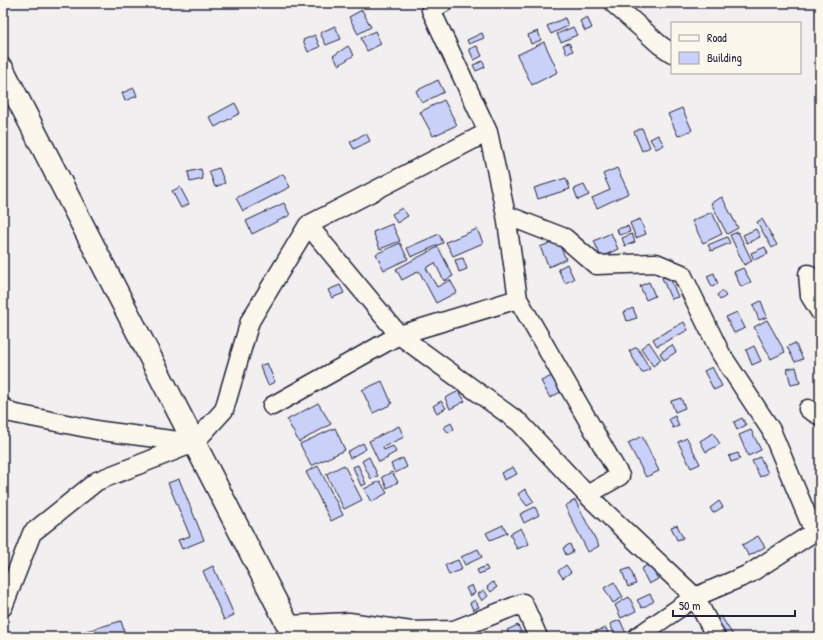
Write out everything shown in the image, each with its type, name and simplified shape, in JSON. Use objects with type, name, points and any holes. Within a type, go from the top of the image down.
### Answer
[{"type":"main road","points":[[5,79],[291,631]]},
{"type":"street","points":[[443,3],[430,10],[488,132],[506,216],[518,299],[620,476],[587,495]]},
{"type":"street","points":[[613,3],[660,46],[671,52]]},
{"type":"street","points":[[3,607],[32,533],[97,480],[194,443],[224,410],[250,321],[308,225],[488,132]]},
{"type":"street","points":[[506,216],[564,238],[596,265],[656,263],[682,274],[721,354],[771,430],[818,529],[749,574],[695,597],[637,637]]},
{"type":"street","points":[[308,225],[399,334],[520,422],[587,495],[695,597],[716,637]]},
{"type":"street","points":[[808,274],[810,296],[820,312]]},
{"type":"street","points":[[272,406],[399,334],[518,299]]},
{"type":"street","points":[[3,406],[11,412],[102,431],[194,443]]},
{"type":"street","points":[[291,631],[349,622],[411,631],[454,630],[522,602],[538,637]]},
{"type":"building","points":[[362,10],[371,27],[358,34],[349,17]]},
{"type":"building","points":[[587,17],[592,28],[585,31],[580,21]]},
{"type":"building","points":[[565,18],[568,26],[551,34],[547,26]]},
{"type":"building","points":[[335,26],[341,39],[326,45],[320,33]]},
{"type":"building","points":[[573,27],[577,35],[561,42],[557,34]]},
{"type":"building","points":[[375,31],[381,44],[367,51],[361,38]]},
{"type":"building","points":[[538,31],[541,40],[531,44],[528,35]]},
{"type":"building","points":[[482,33],[484,38],[469,44],[467,40]]},
{"type":"building","points":[[315,35],[320,47],[308,52],[303,40]]},
{"type":"building","points":[[544,42],[558,72],[532,85],[517,55]]},
{"type":"building","points":[[569,43],[573,51],[567,54],[563,45]]},
{"type":"building","points":[[348,46],[354,55],[339,65],[333,56]]},
{"type":"building","points":[[477,46],[482,56],[474,60],[469,49]]},
{"type":"building","points":[[483,61],[485,67],[476,71],[473,65]]},
{"type":"building","points":[[438,80],[444,92],[422,103],[416,91]]},
{"type":"building","points":[[134,88],[137,96],[125,101],[122,93]]},
{"type":"building","points":[[444,100],[457,125],[433,136],[420,112]]},
{"type":"building","points":[[235,103],[240,113],[215,127],[209,117]]},
{"type":"building","points":[[682,108],[692,130],[678,136],[668,114]]},
{"type":"building","points":[[642,128],[650,147],[642,151],[634,132]]},
{"type":"building","points":[[366,133],[370,141],[354,149],[350,142]]},
{"type":"building","points":[[658,135],[664,145],[656,149],[650,139]]},
{"type":"building","points":[[219,168],[225,183],[215,187],[209,171]]},
{"type":"building","points":[[617,168],[629,193],[597,208],[592,198],[610,190],[603,174]]},
{"type":"building","points":[[201,169],[203,179],[190,182],[188,172]]},
{"type":"building","points":[[283,174],[290,187],[243,211],[236,198]]},
{"type":"building","points":[[566,178],[570,189],[538,199],[534,188]]},
{"type":"building","points":[[584,185],[589,195],[578,200],[574,189]]},
{"type":"building","points":[[180,187],[189,204],[181,208],[172,191]]},
{"type":"building","points":[[722,197],[738,228],[727,234],[711,203]]},
{"type":"building","points":[[284,203],[290,215],[252,234],[246,221]]},
{"type":"building","points":[[402,208],[408,216],[397,223],[392,214]]},
{"type":"building","points":[[712,212],[722,234],[703,243],[692,221]]},
{"type":"building","points":[[640,219],[646,234],[636,238],[630,223]]},
{"type":"building","points":[[762,219],[777,245],[772,248],[757,222]]},
{"type":"building","points":[[392,224],[400,241],[380,249],[373,232]]},
{"type":"building","points":[[628,226],[630,232],[619,235],[617,229]]},
{"type":"building","points":[[477,229],[483,243],[453,256],[446,242]]},
{"type":"building","points":[[756,229],[760,237],[747,243],[743,235]]},
{"type":"building","points":[[738,232],[752,261],[744,265],[730,235]]},
{"type":"building","points":[[611,233],[618,249],[601,257],[594,241]]},
{"type":"building","points":[[439,234],[443,243],[411,257],[407,248]]},
{"type":"building","points":[[632,234],[635,242],[625,246],[622,238]]},
{"type":"building","points":[[727,237],[730,243],[711,251],[708,245]]},
{"type":"building","points":[[557,240],[566,259],[549,267],[540,247]]},
{"type":"building","points":[[400,243],[408,259],[384,270],[376,254]]},
{"type":"building","points":[[438,247],[453,276],[444,281],[435,263],[426,268],[437,287],[450,280],[457,292],[436,303],[419,271],[402,280],[396,269]]},
{"type":"building","points":[[765,247],[768,254],[754,260],[751,253]]},
{"type":"building","points":[[463,258],[467,269],[459,272],[455,260]]},
{"type":"building","points":[[567,264],[574,279],[565,283],[558,269]]},
{"type":"building","points":[[743,268],[751,282],[741,287],[734,272]]},
{"type":"building","points":[[714,273],[718,284],[712,287],[707,276]]},
{"type":"building","points":[[669,275],[678,297],[671,299],[662,278]]},
{"type":"building","points":[[649,282],[655,296],[646,300],[640,286]]},
{"type":"building","points":[[340,285],[344,293],[332,298],[328,290]]},
{"type":"building","points":[[722,291],[726,296],[720,300],[717,295]]},
{"type":"building","points":[[761,301],[767,317],[759,320],[753,305]]},
{"type":"building","points":[[633,308],[637,318],[627,321],[624,312]]},
{"type":"building","points":[[737,312],[745,328],[734,333],[726,317]]},
{"type":"building","points":[[767,320],[785,352],[771,359],[754,327]]},
{"type":"building","points":[[684,322],[688,330],[657,346],[653,339]]},
{"type":"building","points":[[649,342],[661,360],[653,366],[641,348]]},
{"type":"building","points":[[795,343],[803,359],[795,362],[787,347]]},
{"type":"building","points":[[672,345],[676,352],[664,360],[660,353]]},
{"type":"building","points":[[754,346],[761,361],[752,365],[746,350]]},
{"type":"building","points":[[637,347],[650,369],[642,373],[629,351]]},
{"type":"building","points":[[267,363],[275,382],[268,385],[260,366]]},
{"type":"building","points":[[712,367],[722,386],[714,390],[704,371]]},
{"type":"building","points":[[796,367],[800,383],[791,385],[787,369]]},
{"type":"building","points":[[554,375],[562,391],[550,398],[541,381]]},
{"type":"building","points":[[382,381],[392,404],[373,413],[362,390]]},
{"type":"building","points":[[459,391],[465,401],[450,409],[445,398]]},
{"type":"building","points":[[681,398],[685,408],[675,412],[671,401]]},
{"type":"building","points":[[441,401],[446,408],[437,413],[433,406]]},
{"type":"building","points":[[318,403],[331,424],[299,442],[287,420]]},
{"type":"building","points":[[675,416],[679,426],[673,428],[669,419]]},
{"type":"building","points":[[742,418],[746,425],[737,430],[734,422]]},
{"type":"building","points":[[451,423],[454,429],[448,433],[444,427]]},
{"type":"building","points":[[399,426],[404,437],[383,447],[384,450],[393,446],[396,452],[379,462],[369,441]]},
{"type":"building","points":[[335,428],[345,450],[311,466],[300,444]]},
{"type":"building","points":[[751,430],[761,450],[748,456],[739,435]]},
{"type":"building","points":[[713,433],[720,444],[706,452],[700,441]]},
{"type":"building","points":[[642,436],[659,471],[646,477],[628,443]]},
{"type":"building","points":[[687,438],[700,464],[691,468],[678,442]]},
{"type":"building","points":[[363,443],[366,449],[350,458],[347,452]]},
{"type":"building","points":[[738,453],[740,459],[731,462],[729,456]]},
{"type":"building","points":[[369,457],[378,476],[371,479],[362,461]]},
{"type":"building","points":[[760,457],[768,473],[760,477],[752,461]]},
{"type":"building","points":[[403,458],[407,467],[395,473],[391,464]]},
{"type":"building","points":[[344,465],[362,500],[344,509],[326,474]]},
{"type":"building","points":[[358,465],[366,484],[361,486],[353,467]]},
{"type":"building","points":[[318,466],[343,515],[331,521],[306,472]]},
{"type":"building","points":[[513,467],[517,474],[504,480],[501,473]]},
{"type":"building","points":[[392,472],[398,482],[387,488],[382,477]]},
{"type":"building","points":[[179,479],[204,540],[182,549],[178,540],[190,536],[168,483]]},
{"type":"building","points":[[380,481],[387,493],[371,502],[364,489]]},
{"type":"building","points":[[525,489],[534,502],[527,506],[518,494]]},
{"type":"building","points":[[575,500],[599,546],[588,552],[565,506]]},
{"type":"building","points":[[719,501],[723,507],[713,513],[710,508]]},
{"type":"building","points":[[535,507],[539,515],[524,523],[520,514]]},
{"type":"building","points":[[503,525],[507,533],[490,540],[486,533]]},
{"type":"building","points":[[677,525],[683,538],[677,540],[671,527]]},
{"type":"building","points":[[521,528],[529,544],[517,549],[510,534]]},
{"type":"building","points":[[758,536],[765,547],[749,556],[742,545]]},
{"type":"building","points":[[570,544],[573,552],[566,555],[563,548]]},
{"type":"building","points":[[478,549],[482,557],[465,565],[461,557]]},
{"type":"building","points":[[458,560],[462,569],[449,575],[445,565]]},
{"type":"building","points":[[649,564],[658,579],[649,584],[641,569]]},
{"type":"building","points":[[566,565],[571,572],[563,578],[558,571]]},
{"type":"building","points":[[213,566],[234,615],[224,620],[203,571]]},
{"type":"building","points":[[486,566],[488,570],[479,574],[477,570]]},
{"type":"building","points":[[630,568],[636,584],[628,587],[622,571]]},
{"type":"building","points":[[493,582],[497,587],[491,592],[487,587]]},
{"type":"building","points":[[614,582],[623,597],[613,603],[604,588]]},
{"type":"building","points":[[472,585],[475,593],[470,596],[466,588]]},
{"type":"building","points":[[484,590],[488,596],[482,601],[478,594]]},
{"type":"building","points":[[650,594],[654,601],[642,608],[637,600]]},
{"type":"building","points":[[629,597],[636,611],[621,618],[615,605]]},
{"type":"building","points":[[475,600],[479,607],[473,610],[470,603]]},
{"type":"building","points":[[721,616],[734,637],[725,637],[715,620]]},
{"type":"building","points":[[620,620],[627,636],[616,637],[610,624]]},
{"type":"building","points":[[121,621],[126,637],[77,637],[76,634]]},
{"type":"building","points":[[518,625],[523,637],[510,637],[507,630]]},
{"type":"building","points":[[606,628],[608,634],[599,637],[588,637],[587,634]]}]
